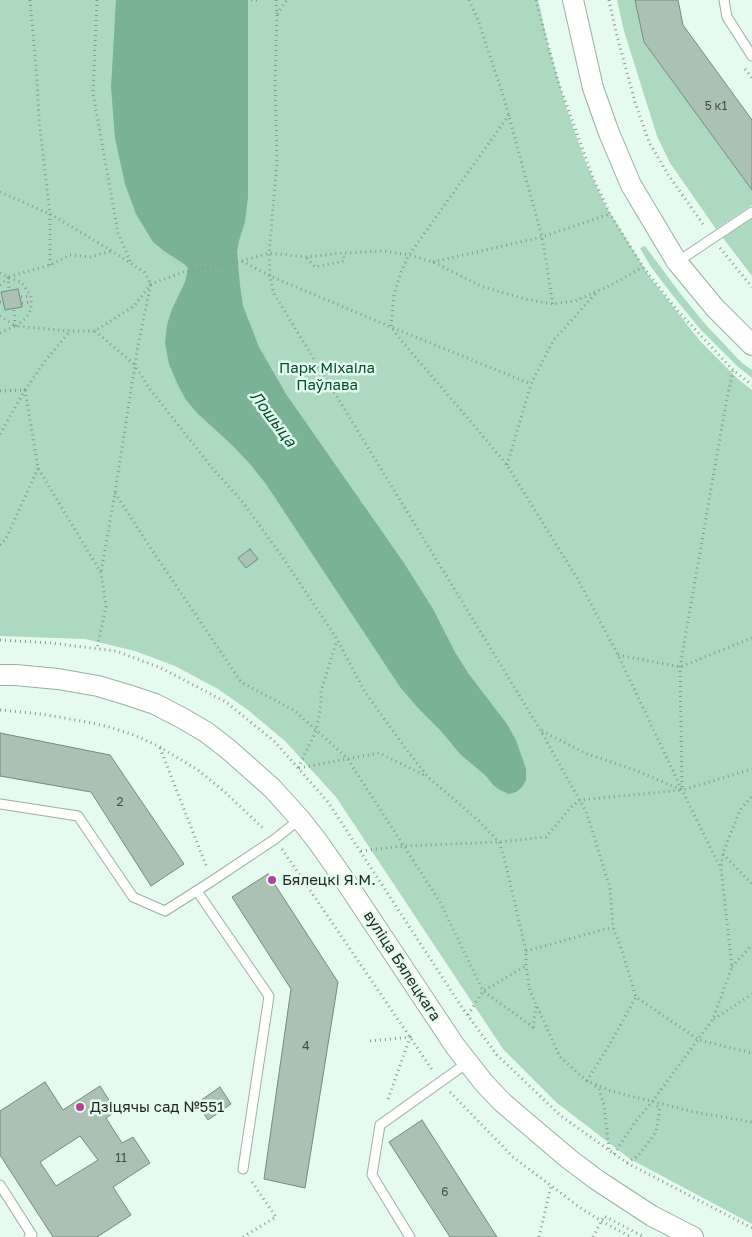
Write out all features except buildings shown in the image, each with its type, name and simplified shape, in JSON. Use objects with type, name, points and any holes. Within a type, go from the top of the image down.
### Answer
[{"type":"street","points":[[573,0],[593,88],[631,185],[677,262],[715,308],[752,345]]},
{"type":"street","name":"вуліца Бялецкага","points":[[0,675],[58,679],[98,686],[128,694],[155,704],[182,718],[228,749],[272,788],[318,842],[467,1063],[502,1102],[569,1159],[597,1180],[652,1216],[693,1237]]},
{"type":"lane","points":[[724,0],[727,17],[752,56]]},
{"type":"lane","points":[[677,262],[752,212]]},
{"type":"lane","points":[[0,804],[78,816],[134,897],[165,911],[275,839],[300,820]]},
{"type":"lane","points":[[196,891],[269,996],[243,1168]]},
{"type":"lane","points":[[410,1237],[372,1175],[380,1125],[467,1063]]},
{"type":"lane","points":[[0,1185],[32,1235],[29,1237]]},
{"type":"path","points":[[30,0],[39,120],[50,214],[50,265]]},
{"type":"path","points":[[97,0],[93,92],[118,233],[132,263]]},
{"type":"path","points":[[251,0],[257,0]]},
{"type":"path","points":[[276,0],[275,82],[277,162],[269,253],[272,292],[541,731],[580,800],[586,812],[610,888],[613,927],[636,997],[699,1040],[752,1053]]},
{"type":"path","points":[[277,15],[286,0]]},
{"type":"path","points":[[469,0],[481,29],[509,115],[542,238],[553,304]]},
{"type":"path","points":[[609,0],[633,93],[649,142],[669,176],[713,238],[752,287]]},
{"type":"path","points":[[509,115],[409,255],[401,272],[394,295],[391,327],[507,465],[577,578],[618,655],[721,869]]},
{"type":"path","points":[[0,192],[50,214],[112,250],[144,272],[151,284],[138,345],[101,573],[106,607],[97,648]]},
{"type":"path","points":[[432,262],[542,238],[610,214]]},
{"type":"path","points":[[0,286],[8,277],[50,265],[70,255],[90,257],[112,250]]},
{"type":"path","points":[[0,316],[15,326],[95,331],[134,306],[151,284],[184,272],[242,261],[269,253],[307,257],[384,251],[409,255],[432,262],[483,287],[525,300],[553,304],[575,301],[613,284],[643,267]]},
{"type":"path","points":[[307,257],[315,267],[344,261],[344,253]]},
{"type":"path","points":[[242,261],[270,276],[531,384]]},
{"type":"path","points":[[0,274],[20,282],[31,296],[31,310],[25,320],[0,333]]},
{"type":"path","points":[[8,277],[9,289]]},
{"type":"path","points":[[507,465],[531,384],[553,341],[598,291]]},
{"type":"path","points":[[22,297],[31,296]]},
{"type":"path","points":[[22,302],[31,302]]},
{"type":"path","points":[[14,310],[15,326]]},
{"type":"path","points":[[0,434],[25,390],[70,330]]},
{"type":"path","points":[[95,331],[135,366],[149,388],[213,469],[241,500],[338,639],[365,692],[428,777],[479,821],[499,842],[526,951],[530,991],[560,1057],[599,1089],[604,1105],[609,1150]]},
{"type":"path","points":[[682,790],[680,667],[733,370]]},
{"type":"path","points":[[0,391],[25,390]]},
{"type":"path","points":[[25,390],[38,468],[101,573]]},
{"type":"path","points":[[0,545],[6,539],[38,468]]},
{"type":"path","points":[[115,493],[241,682],[295,711],[347,758],[440,902],[483,992],[533,1027],[536,1006]]},
{"type":"path","points":[[618,655],[680,667],[752,638]]},
{"type":"path","points":[[338,639],[322,691],[316,731],[298,768],[379,753],[428,777]]},
{"type":"path","points":[[0,710],[41,714],[109,727],[134,735],[160,747],[198,770],[212,781],[275,839],[440,1082],[513,1157],[601,1221],[631,1237]]},
{"type":"path","points":[[541,731],[585,753],[632,769],[682,790]]},
{"type":"path","points":[[160,747],[212,881]]},
{"type":"path","points":[[360,851],[403,846],[499,842],[546,837],[571,807],[580,800],[682,790],[752,768]]},
{"type":"path","points":[[732,968],[721,869],[723,853],[740,810],[752,796]]},
{"type":"path","points":[[723,853],[752,884]]},
{"type":"path","points":[[526,951],[613,927]]},
{"type":"path","points":[[614,1154],[635,1122],[699,1040],[713,1019],[732,968],[752,945]]},
{"type":"path","points":[[468,1015],[483,992],[526,966]]},
{"type":"path","points":[[713,1019],[752,994]]},
{"type":"path","points":[[587,1081],[636,997]]},
{"type":"path","points":[[370,1041],[410,1037]]},
{"type":"path","points":[[380,1125],[410,1037]]},
{"type":"path","points":[[587,1081],[611,1091],[652,1102],[694,1112],[752,1122]]},
{"type":"path","points":[[627,1163],[638,1156],[656,1132],[660,1108],[652,1102]]},
{"type":"path","points":[[243,1168],[276,1217],[243,1237]]},
{"type":"path","points":[[539,1237],[551,1186]]},
{"type":"path","points":[[593,1237],[604,1216],[644,1237]]},
{"type":"green space","name":"Парк Міхаіла Паўлава","points":[[0,0],[538,0],[548,44],[567,110],[586,163],[604,203],[649,276],[700,341],[739,380],[752,390],[752,1224],[630,1159],[557,1103],[503,1049],[336,797],[285,741],[248,710],[218,689],[175,666],[135,651],[85,639],[0,636]]},
{"type":"green space","points":[[617,0],[635,0],[644,42],[752,190],[752,205],[716,229],[670,163],[657,136],[624,31]]},
{"type":"green space","points":[[752,218],[752,276],[723,238]]},
{"type":"green space","points":[[645,246],[706,325],[742,363],[752,370],[752,378],[738,367],[700,329],[674,297],[651,267],[640,248]]},
{"type":"water","name":"Лошыца","points":[[116,0],[248,0],[248,197],[245,222],[237,252],[243,306],[259,347],[286,394],[404,563],[433,609],[468,673],[507,724],[516,740],[526,769],[526,780],[516,792],[509,794],[493,785],[486,776],[460,754],[400,687],[266,484],[232,445],[197,413],[186,400],[177,383],[169,364],[165,343],[167,325],[172,309],[185,282],[188,268],[153,242],[136,214],[125,184],[115,138],[111,87]]},
{"type":"place","name":"Бялецкі Я.М.","points":[[272,880]]},
{"type":"place","name":"Дзіцячы сад №551","points":[[80,1107]]}]
